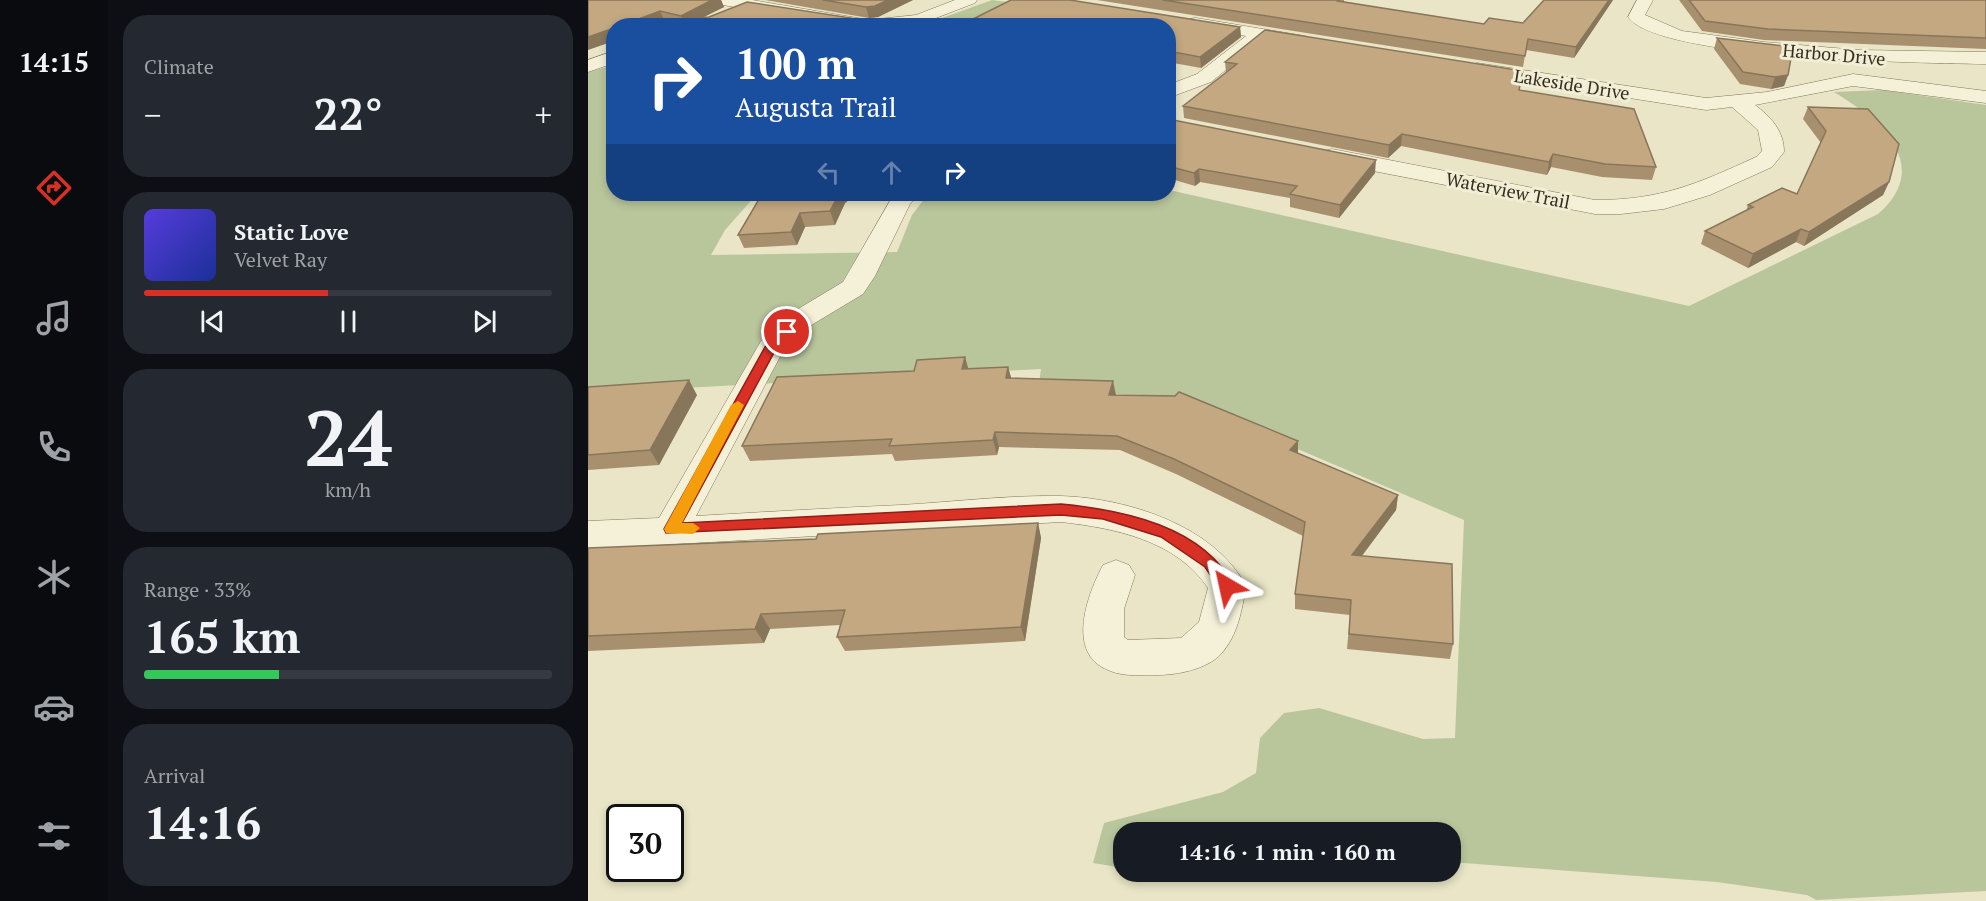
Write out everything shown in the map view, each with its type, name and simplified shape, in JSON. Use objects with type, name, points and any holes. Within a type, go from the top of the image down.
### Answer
[{"type":"street","points":[[723,0],[827,18]]},
{"type":"street","points":[[925,18],[969,0]]},
{"type":"street","name":"Harbor Drive","points":[[1646,0],[1636,17],[1645,24],[1663,31],[1718,41],[1818,53],[1884,58],[1978,58],[1986,86]]},
{"type":"street","points":[[716,17],[749,5]]},
{"type":"street","points":[[1176,20],[1327,45]]},
{"type":"street","points":[[1176,89],[1204,78],[1260,34]]},
{"type":"street","points":[[588,66],[606,59]]},
{"type":"street","name":"Lakeside Drive","points":[[1454,65],[1706,104],[1738,102],[1853,80],[1986,97]]},
{"type":"street","name":"Waterview Trail","points":[[1310,151],[1584,205],[1633,209],[1687,198],[1764,162],[1769,157],[1773,152],[1772,136],[1765,124],[1738,102]]},
{"type":"street","points":[[671,529],[771,347],[803,318],[853,288],[900,201]]},
{"type":"street","points":[[588,535],[1061,509],[1103,513],[1166,533],[1210,563],[1227,586],[1224,616],[1214,635],[1190,655],[1119,657],[1105,644],[1101,622],[1104,600],[1116,575]]},
{"type":"green space","points":[[992,0],[1025,4],[1006,18],[942,18]]},
{"type":"green space","points":[[606,67],[606,201],[751,201],[725,230],[711,255],[897,252],[912,215],[923,201],[1176,201],[1176,192],[1689,306],[1878,214],[1894,196],[1901,178],[1901,161],[1894,145],[1883,130],[1868,116],[1834,92],[1883,90],[1986,105],[1986,891],[1816,900],[1807,895],[1717,882],[1461,863],[1461,822],[1113,822],[1113,866],[1093,863],[1104,823],[1223,792],[1256,773],[1260,738],[1284,713],[1319,708],[1423,739],[1455,738],[1464,520],[1173,396],[1038,391],[1041,369],[588,393],[588,72]]},
{"type":"building","points":[[588,0],[712,0],[681,16],[660,11],[641,18],[606,18],[606,31],[588,37]]},
{"type":"building","points":[[823,0],[888,0],[866,7]]},
{"type":"building","points":[[1011,0],[1070,0],[1240,27],[1200,57],[1176,52],[1176,18],[975,18]]},
{"type":"building","points":[[1163,0],[1340,0],[1338,1],[1484,24],[1489,18],[1523,23],[1544,0],[1609,0],[1576,47],[1528,39],[1525,56]]},
{"type":"building","points":[[1689,0],[1986,0],[1986,38],[1768,29],[1705,21]]},
{"type":"building","points":[[747,2],[851,18],[689,18],[709,17]]},
{"type":"building","points":[[1265,30],[1523,71],[1519,90],[1634,109],[1656,167],[1605,164],[1553,154],[1549,162],[1402,134],[1389,145],[1183,106],[1237,64],[1225,62]]},
{"type":"building","points":[[1717,38],[1793,47],[1788,75],[1775,77],[1743,72]]},
{"type":"building","points":[[1808,107],[1868,109],[1899,144],[1889,182],[1809,232],[1801,229],[1753,254],[1705,231],[1753,207],[1748,205],[1782,188],[1797,194],[1826,131]]},
{"type":"building","points":[[1176,121],[1376,160],[1340,205],[1290,194],[1297,186],[1199,169],[1194,173],[1176,168]]},
{"type":"building","points":[[758,201],[835,201],[830,211],[800,213],[791,232],[738,235]]},
{"type":"building","points":[[965,357],[962,369],[1008,367],[1006,378],[1113,381],[1109,395],[1175,396],[1179,392],[1298,441],[1290,450],[1398,495],[1352,555],[1452,564],[1453,644],[1349,634],[1351,600],[1295,594],[1305,522],[1174,459],[1117,436],[995,432],[993,440],[889,446],[892,439],[742,446],[777,377],[914,371],[917,360]]},
{"type":"building","points":[[689,380],[650,450],[588,455],[588,387]]},
{"type":"building","points":[[1038,523],[1021,627],[837,637],[845,610],[761,614],[755,629],[588,636],[588,548],[816,539],[818,534]]},
{"type":"slow traffic","points":[[693,528],[671,529],[738,405]]},
{"type":"route","points":[[787,332],[771,347],[671,529],[1061,509],[1103,513],[1166,533],[1210,563],[1227,586]]}]
